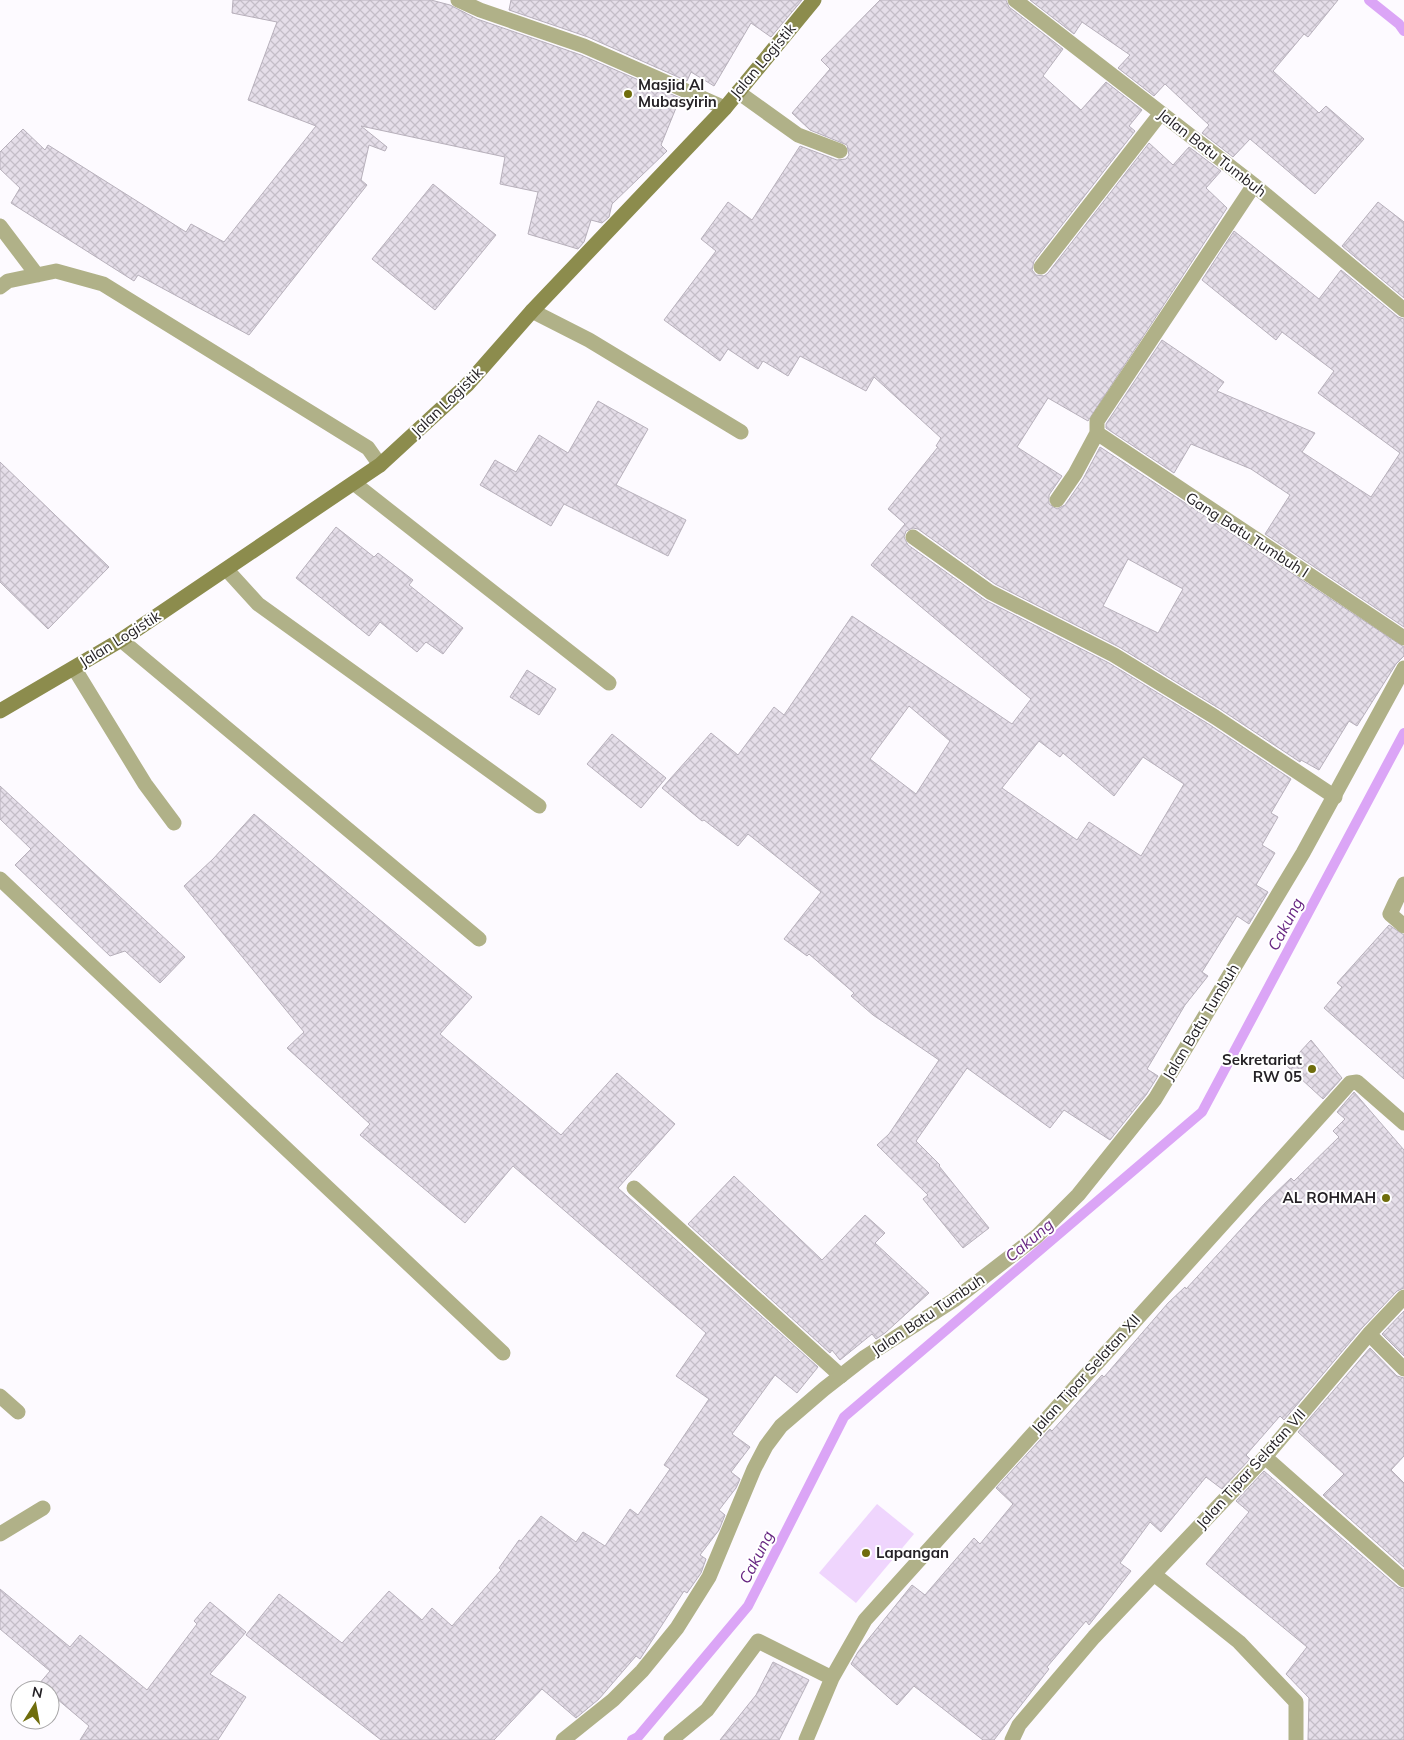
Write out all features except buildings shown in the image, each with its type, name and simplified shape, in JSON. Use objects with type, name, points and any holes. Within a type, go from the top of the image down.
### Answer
[{"type":"main road","name":"Jalan Logistik","points":[[0,710],[121,640],[355,484],[380,465],[467,385],[532,311],[724,108],[814,0]]},
{"type":"street","points":[[458,0],[480,10],[584,46],[724,108]]},
{"type":"street","name":"Jalan Batu Tumbuh","points":[[1015,0],[1254,186],[1404,310]]},
{"type":"street","points":[[738,92],[798,135],[840,151]]},
{"type":"street","points":[[1041,267],[1161,113]]},
{"type":"street","points":[[1057,500],[1075,474],[1096,430],[1096,421],[1254,186]]},
{"type":"street","points":[[0,226],[37,275]]},
{"type":"street","points":[[0,287],[8,281],[56,271],[103,284],[368,448],[380,465]]},
{"type":"street","points":[[532,311],[589,340],[741,432]]},
{"type":"street","name":"Gang Batu Tumbuh I","points":[[1096,430],[1404,638]]},
{"type":"street","points":[[355,484],[610,683]]},
{"type":"street","points":[[913,537],[990,592],[1114,655],[1215,717],[1335,797]]},
{"type":"street","points":[[226,570],[258,604],[539,806]]},
{"type":"street","points":[[121,640],[480,938]]},
{"type":"street","points":[[74,668],[145,784],[174,824]]},
{"type":"street","name":"Jalan Batu Tumbuh","points":[[563,1740],[613,1700],[642,1671],[677,1628],[709,1576],[766,1446],[781,1426],[865,1357],[954,1300],[1037,1236],[1078,1195],[1155,1099],[1335,797],[1404,668]]},
{"type":"street","points":[[0,879],[503,1353]]},
{"type":"street","points":[[1404,884],[1390,914],[1404,926]]},
{"type":"street","name":"Jalan Tipar Selatan XII","points":[[806,1740],[832,1678],[865,1620],[1350,1083],[1354,1081],[1404,1123]]},
{"type":"street","points":[[634,1188],[841,1376]]},
{"type":"street","name":"Jalan Tipar Selatan VII","points":[[1012,1740],[1019,1725],[1094,1637],[1156,1575],[1265,1457],[1369,1334],[1404,1297]]},
{"type":"street","points":[[1369,1334],[1404,1369]]},
{"type":"street","points":[[0,1396],[18,1412]]},
{"type":"street","points":[[1265,1457],[1404,1580]]},
{"type":"street","points":[[0,1534],[43,1508]]},
{"type":"street","points":[[1156,1575],[1239,1642],[1296,1702],[1296,1740]]},
{"type":"street","points":[[671,1740],[707,1710],[758,1641],[832,1678]]},
{"type":"shaded area","name":"Lapangan","points":[[877,1504],[914,1534],[856,1603],[819,1573]]},
{"type":"waterway","name":"Cakung","points":[[1369,0],[1399,24],[1404,31]]},
{"type":"waterway","name":"Cakung","points":[[632,1740],[638,1737],[748,1606],[844,1417],[1202,1112],[1404,733]]},
{"type":"place","name":"Masjid Al Mubasyirin","points":[[628,94]]},
{"type":"place","name":"Sekretariat RW 05","points":[[1312,1069]]},
{"type":"place","name":"AL ROHMAH","points":[[1386,1198]]},
{"type":"place","name":"Lapangan","points":[[866,1553]]}]
